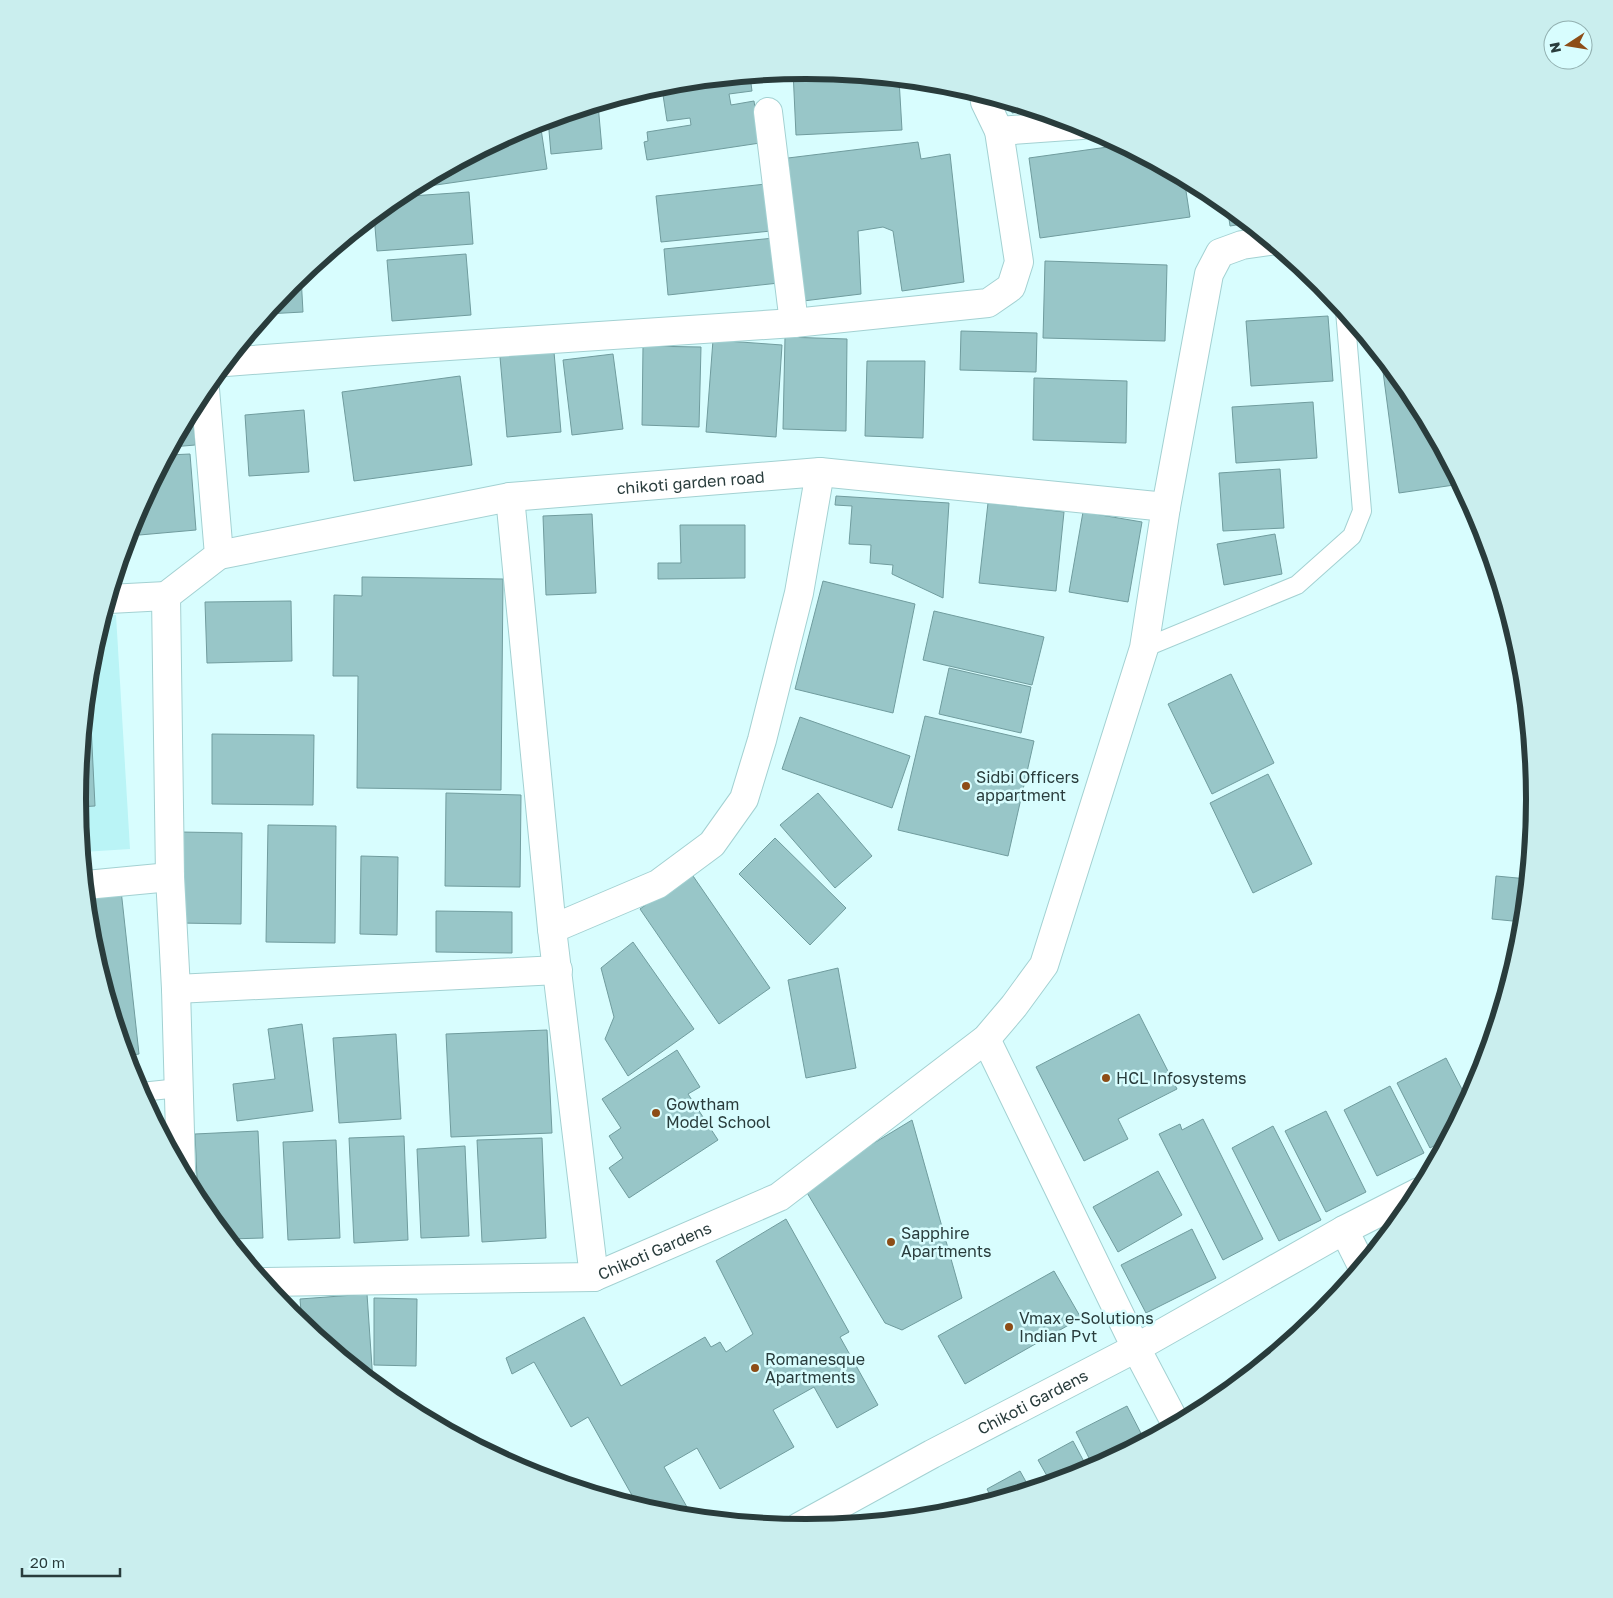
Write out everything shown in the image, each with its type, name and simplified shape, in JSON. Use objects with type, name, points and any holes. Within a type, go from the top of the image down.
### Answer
[{"type":"street","points":[[235,361],[373,350],[794,323],[988,303],[1011,287],[1019,262],[999,132],[985,101]]},
{"type":"street","points":[[768,112],[794,323]]},
{"type":"street","points":[[999,132],[1061,126]]},
{"type":"street","name":"Chikoti Gardens","points":[[272,1282],[594,1277],[779,1197],[986,1039],[1014,1006],[1044,965],[1144,648],[1166,507],[1209,274],[1220,253],[1242,245],[1262,242]]},
{"type":"street","points":[[115,599],[166,596],[219,555],[206,402]]},
{"type":"street","points":[[552,929],[658,884],[712,844],[744,799],[762,740],[799,593],[820,472]]},
{"type":"street","name":"chikoti garden road","points":[[219,555],[510,496],[820,472],[1166,507]]},
{"type":"street","points":[[510,496],[552,929],[594,1277]]},
{"type":"street","points":[[166,596],[170,877],[182,1156]]},
{"type":"street","points":[[91,884],[170,877]]},
{"type":"street","points":[[176,989],[558,970]]},
{"type":"street","points":[[986,1039],[1136,1348],[1173,1419]]},
{"type":"street","name":"Chikoti Gardens","points":[[814,1519],[932,1454],[1136,1348],[1344,1230],[1405,1199]]},
{"type":"street","points":[[1344,1230],[1359,1260]]},
{"type":"lane","points":[[1144,648],[1297,585],[1352,536],[1362,512],[1346,322]]},
{"type":"lane","points":[[149,1091],[179,1088]]},
{"type":"shaded area","points":[[111,615],[116,615],[130,849],[88,852],[88,846],[86,799],[92,705],[100,658]]},
{"type":"building","points":[[793,79],[854,80],[899,85],[902,130],[796,135]]},
{"type":"building","points":[[751,81],[752,91],[729,94],[731,105],[754,101],[760,143],[647,160],[644,142],[648,141],[647,132],[691,125],[690,118],[667,121],[663,95],[645,98],[712,85]]},
{"type":"building","points":[[1012,109],[1021,112],[1012,113]]},
{"type":"building","points":[[599,110],[602,149],[551,154],[549,127]]},
{"type":"building","points":[[541,130],[547,169],[429,186],[488,153]]},
{"type":"building","points":[[918,142],[921,159],[950,154],[964,282],[902,291],[893,231],[883,227],[858,231],[861,294],[803,301],[788,158]]},
{"type":"building","points":[[1111,147],[1185,186],[1190,217],[1040,238],[1029,158]]},
{"type":"building","points":[[766,184],[771,231],[661,242],[656,196]]},
{"type":"building","points":[[469,192],[473,244],[377,251],[375,223],[413,196]]},
{"type":"building","points":[[1229,216],[1240,224],[1230,226]]},
{"type":"building","points":[[774,238],[779,283],[668,295],[664,249]]},
{"type":"building","points":[[466,254],[471,315],[392,321],[387,260]]},
{"type":"building","points":[[1045,261],[1167,265],[1165,341],[1043,338]]},
{"type":"building","points":[[302,286],[303,312],[275,314]]},
{"type":"building","points":[[1328,316],[1333,381],[1251,386],[1246,321]]},
{"type":"building","points":[[961,331],[1037,333],[1036,372],[960,370]]},
{"type":"building","points":[[785,337],[847,339],[846,431],[783,429]]},
{"type":"building","points":[[713,340],[782,345],[776,437],[706,432]]},
{"type":"building","points":[[643,346],[701,347],[699,427],[642,425]]},
{"type":"building","points":[[554,352],[561,432],[507,437],[500,357]]},
{"type":"building","points":[[613,354],[623,429],[572,435],[563,360]]},
{"type":"building","points":[[867,361],[925,361],[923,438],[865,436]]},
{"type":"building","points":[[1382,367],[1430,439],[1454,485],[1399,493]]},
{"type":"building","points":[[460,376],[472,465],[354,481],[342,392]]},
{"type":"building","points":[[1034,378],[1127,381],[1126,443],[1033,440]]},
{"type":"building","points":[[1313,402],[1317,458],[1236,463],[1232,407]]},
{"type":"building","points":[[304,410],[309,472],[249,476],[245,415]]},
{"type":"building","points":[[194,422],[195,445],[179,446]]},
{"type":"building","points":[[190,454],[196,530],[136,535],[161,480],[175,455]]},
{"type":"building","points":[[1280,469],[1284,528],[1223,531],[1219,473]]},
{"type":"building","points":[[836,496],[949,503],[943,598],[892,574],[893,565],[870,563],[871,545],[849,544],[852,506],[835,505]]},
{"type":"building","points":[[988,503],[1064,512],[1056,591],[979,583]]},
{"type":"building","points":[[1083,512],[1142,522],[1128,602],[1069,592]]},
{"type":"building","points":[[592,514],[596,593],[546,595],[543,516]]},
{"type":"building","points":[[680,525],[745,525],[745,578],[658,579],[658,563],[681,563]]},
{"type":"building","points":[[1275,534],[1282,574],[1224,585],[1217,544]]},
{"type":"building","points":[[362,577],[503,579],[501,790],[357,788],[358,676],[333,676],[334,595],[362,596]]},
{"type":"building","points":[[823,581],[915,604],[893,713],[795,689]]},
{"type":"building","points":[[291,601],[292,661],[207,663],[205,602]]},
{"type":"building","points":[[934,611],[1044,637],[1032,685],[923,660]]},
{"type":"building","points":[[949,668],[1031,687],[1021,733],[939,714]]},
{"type":"building","points":[[1231,674],[1274,763],[1212,794],[1168,704]]},
{"type":"building","name":"Sidbi Officers appartment","points":[[925,716],[1034,741],[1008,856],[898,830]]},
{"type":"building","points":[[800,717],[910,756],[892,808],[782,769]]},
{"type":"building","points":[[91,720],[95,806],[86,807]]},
{"type":"building","points":[[212,734],[314,735],[313,805],[212,804]]},
{"type":"building","points":[[1268,774],[1312,864],[1253,893],[1210,803]]},
{"type":"building","points":[[446,793],[521,795],[520,887],[445,886]]},
{"type":"building","points":[[818,793],[872,856],[835,888],[780,825]]},
{"type":"building","points":[[268,825],[336,826],[335,943],[266,942]]},
{"type":"building","points":[[180,832],[242,833],[241,924],[179,923]]},
{"type":"building","points":[[775,838],[846,908],[810,945],[739,874]]},
{"type":"building","points":[[361,856],[398,857],[397,935],[360,934]]},
{"type":"building","points":[[691,873],[770,988],[719,1024],[640,909]]},
{"type":"building","points":[[1496,876],[1522,878],[1516,921],[1492,919]]},
{"type":"building","points":[[121,890],[139,1054],[133,1055],[124,1031],[100,940],[92,893]]},
{"type":"building","points":[[436,911],[512,912],[512,953],[436,952]]},
{"type":"building","points":[[633,942],[694,1029],[628,1076],[605,1039],[614,1017],[601,968]]},
{"type":"building","points":[[838,968],[856,1068],[806,1078],[788,980]]},
{"type":"building","name":"HCL Infosystems","points":[[1139,1014],[1177,1089],[1118,1119],[1128,1139],[1084,1161],[1036,1067]]},
{"type":"building","points":[[302,1024],[313,1111],[237,1121],[233,1084],[275,1079],[268,1029]]},
{"type":"building","points":[[547,1030],[552,1133],[451,1137],[446,1034]]},
{"type":"building","points":[[396,1034],[401,1119],[339,1123],[333,1038]]},
{"type":"building","name":"Gowtham Model School","points":[[677,1050],[700,1087],[688,1094],[718,1140],[629,1198],[609,1168],[623,1158],[609,1136],[621,1128],[602,1099]]},
{"type":"building","points":[[1446,1058],[1464,1093],[1438,1144],[1430,1148],[1397,1083]]},
{"type":"building","points":[[1390,1086],[1424,1153],[1377,1176],[1344,1110]]},
{"type":"building","points":[[1326,1111],[1366,1192],[1326,1212],[1285,1131]]},
{"type":"building","points":[[1203,1119],[1263,1239],[1223,1260],[1159,1134],[1180,1124],[1182,1130]]},
{"type":"building","name":"Sapphire Apartments","points":[[912,1120],[962,1298],[902,1330],[885,1323],[803,1186]]},
{"type":"building","points":[[1273,1126],[1321,1220],[1279,1241],[1232,1148]]},
{"type":"building","points":[[258,1131],[263,1238],[236,1239],[208,1199],[197,1182],[195,1134]]},
{"type":"building","points":[[404,1136],[408,1240],[354,1243],[349,1138]]},
{"type":"building","points":[[542,1138],[546,1238],[482,1242],[477,1140]]},
{"type":"building","points":[[336,1140],[340,1238],[288,1240],[283,1142]]},
{"type":"building","points":[[465,1146],[469,1236],[421,1238],[417,1149]]},
{"type":"building","points":[[1158,1171],[1182,1215],[1118,1252],[1093,1207]]},
{"type":"building","name":"Romanesque Apartments","points":[[786,1219],[849,1332],[840,1337],[878,1405],[837,1428],[814,1387],[773,1410],[794,1447],[720,1489],[697,1448],[664,1467],[687,1507],[685,1508],[633,1498],[588,1417],[571,1427],[534,1362],[512,1374],[506,1358],[584,1317],[621,1386],[705,1337],[711,1347],[720,1342],[726,1352],[753,1334],[716,1261]]},
{"type":"building","points":[[1192,1229],[1216,1278],[1146,1313],[1121,1265]]},
{"type":"building","name":"Vmax e-Solutions Indian Pvt","points":[[1054,1271],[1081,1318],[965,1384],[938,1336]]},
{"type":"building","points":[[367,1294],[372,1373],[332,1341],[301,1312],[300,1299]]},
{"type":"building","points":[[374,1298],[417,1299],[416,1366],[374,1365]]},
{"type":"building","points":[[1127,1406],[1142,1436],[1090,1460],[1076,1432]]},
{"type":"building","points":[[1073,1441],[1085,1463],[1048,1477],[1038,1460]]},
{"type":"building","points":[[1020,1471],[1027,1484],[990,1496],[987,1489]]},
{"type":"place","name":"Sidbi Officers appartment","points":[[966,786]]},
{"type":"place","name":"HCL Infosystems","points":[[1106,1078]]},
{"type":"place","name":"Gowtham Model School","points":[[656,1113]]},
{"type":"place","name":"Sapphire Apartments","points":[[891,1242]]},
{"type":"place","name":"Vmax e-Solutions Indian Pvt","points":[[1009,1327]]},
{"type":"place","name":"Romanesque Apartments","points":[[755,1368]]}]
